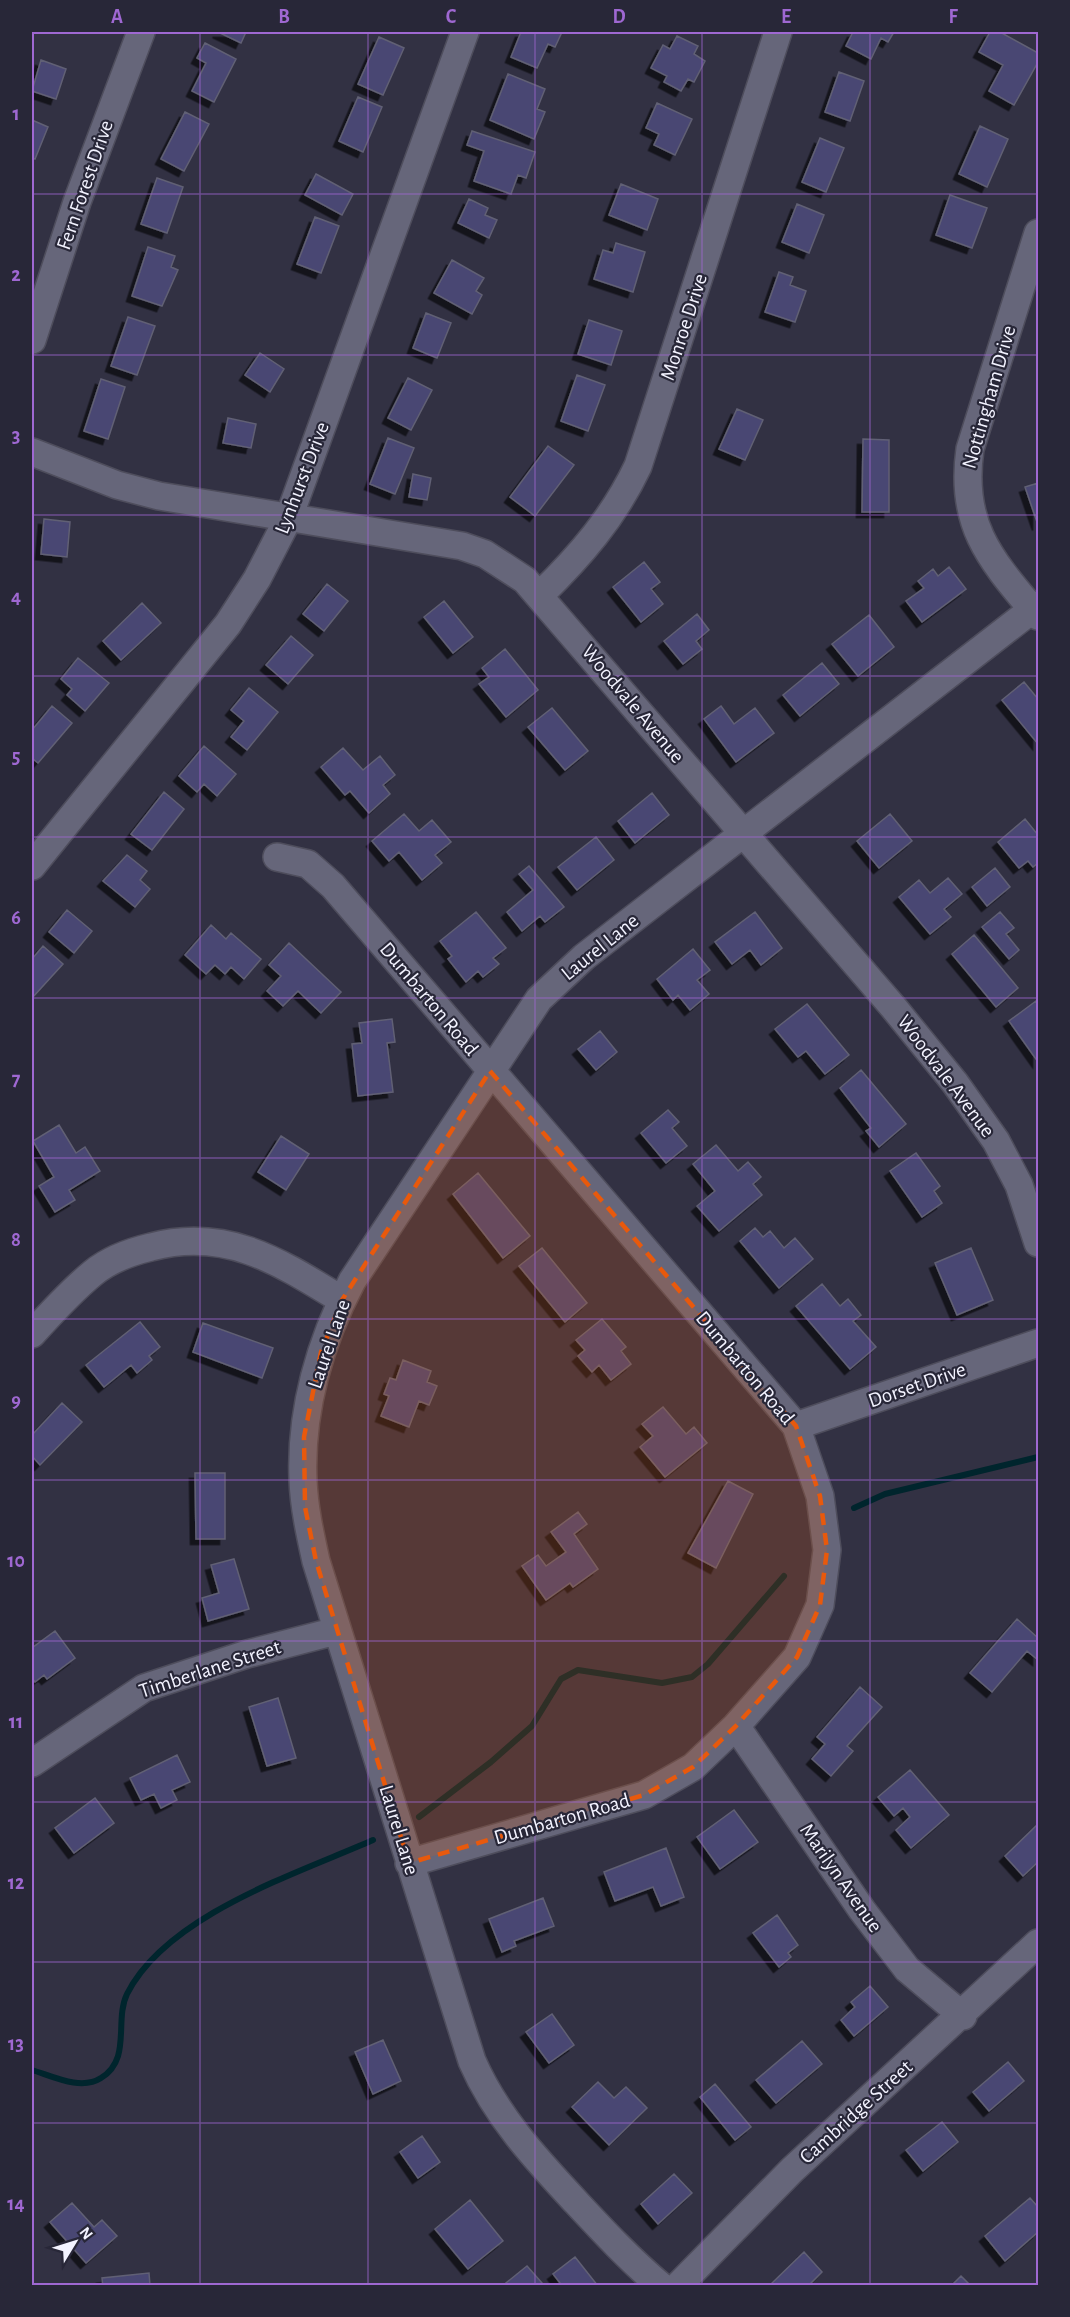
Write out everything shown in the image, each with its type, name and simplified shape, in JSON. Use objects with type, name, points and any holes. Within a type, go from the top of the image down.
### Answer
[{"type":"street","name":"Fern Forest Drive","points":[[32,340],[81,190],[141,32]]},
{"type":"street","name":"Lynhurst Drive","points":[[32,866],[228,624],[257,579],[289,518],[465,32]]},
{"type":"street","name":"Monroe Drive","points":[[540,595],[596,536],[629,485],[638,466],[778,32]]},
{"type":"street","name":"Nottingham Drive","points":[[1037,610],[992,556],[979,535],[969,507],[966,478],[970,449],[1038,233]]},
{"type":"street","name":"Woodvale Avenue","points":[[32,452],[117,485],[159,496],[462,546],[498,561],[525,580],[894,1008],[955,1083],[996,1141],[1019,1185],[1038,1243]]},
{"type":"street","name":"Laurel Lane","points":[[661,2286],[547,2171],[508,2127],[483,2086],[458,2021],[316,1562],[303,1478],[304,1437],[312,1385],[321,1352],[342,1300],[372,1247],[539,999],[584,957],[1037,610]]},
{"type":"street","name":"Dumbarton Road","points":[[277,857],[308,864],[333,886],[796,1426],[822,1507],[827,1550],[820,1605],[797,1657],[736,1726],[693,1767],[644,1795],[409,1863]]},
{"type":"street","points":[[32,1334],[68,1296],[106,1264],[134,1251],[170,1242],[208,1241],[247,1248],[281,1263],[342,1300]]},
{"type":"street","name":"Dorset Drive","points":[[796,1426],[1038,1343]]},
{"type":"street","name":"Timberlane Street","points":[[32,1763],[144,1688],[247,1654],[336,1631]]},
{"type":"street","name":"Marilyn Avenue","points":[[736,1726],[862,1910],[907,1969],[963,2016]]},
{"type":"street","name":"Cambridge Street","points":[[678,2286],[792,2169],[963,2016],[1038,1943]]},
{"type":"highlighted area","points":[[490,1071],[796,1426],[820,1496],[827,1550],[820,1605],[797,1657],[736,1726],[693,1767],[644,1795],[409,1863],[316,1561],[305,1507],[304,1437],[321,1352],[342,1300]]},
{"type":"building","points":[[218,32],[246,32],[241,43]]},
{"type":"building","points":[[521,32],[562,32],[555,47],[548,44],[537,68],[511,57]]},
{"type":"building","points":[[853,32],[894,32],[888,42],[881,38],[871,59],[846,46]]},
{"type":"building","points":[[990,32],[1000,32],[1038,53],[1038,62],[1014,105],[989,91],[1003,65],[979,52]]},
{"type":"building","points":[[677,36],[698,46],[694,54],[705,61],[694,82],[688,79],[681,91],[664,82],[667,76],[651,68],[663,45],[670,49]]},
{"type":"building","points":[[379,37],[404,48],[383,95],[358,84]]},
{"type":"building","points":[[205,43],[236,59],[214,102],[192,91],[206,63],[197,58]]},
{"type":"building","points":[[41,60],[66,69],[56,99],[32,91]]},
{"type":"building","points":[[839,72],[864,81],[850,121],[825,112]]},
{"type":"building","points":[[508,74],[545,89],[537,109],[545,112],[534,139],[490,120]]},
{"type":"building","points":[[358,97],[382,107],[363,152],[339,141]]},
{"type":"building","points":[[657,103],[692,119],[675,155],[654,145],[659,134],[646,128]]},
{"type":"building","points":[[185,112],[209,124],[184,171],[161,159]]},
{"type":"building","points":[[32,120],[48,127],[35,159],[32,158]]},
{"type":"building","points":[[980,126],[1008,139],[987,187],[959,174]]},
{"type":"building","points":[[472,131],[535,152],[526,178],[518,175],[511,194],[474,181],[484,151],[467,145]]},
{"type":"building","points":[[820,138],[844,148],[826,192],[802,182]]},
{"type":"building","points":[[316,174],[353,194],[342,215],[305,195]]},
{"type":"building","points":[[157,178],[183,187],[167,233],[141,224]]},
{"type":"building","points":[[621,184],[658,199],[647,230],[609,215]]},
{"type":"building","points":[[950,195],[987,208],[972,248],[936,235]]},
{"type":"building","points":[[469,199],[488,208],[485,215],[497,220],[489,238],[458,223]]},
{"type":"building","points":[[797,204],[824,215],[809,253],[782,242]]},
{"type":"building","points":[[315,217],[339,226],[321,273],[297,264]]},
{"type":"building","points":[[616,243],[645,252],[633,292],[594,279],[603,250],[613,253]]},
{"type":"building","points":[[148,247],[175,256],[171,267],[178,270],[162,306],[132,296]]},
{"type":"building","points":[[452,260],[484,278],[476,291],[482,295],[472,314],[434,293]]},
{"type":"building","points":[[779,272],[793,277],[790,285],[806,291],[795,322],[765,312]]},
{"type":"building","points":[[426,313],[451,323],[437,358],[413,348]]},
{"type":"building","points":[[128,317],[155,326],[137,375],[111,366]]},
{"type":"building","points":[[589,320],[622,331],[611,365],[578,354]]},
{"type":"building","points":[[260,353],[284,369],[270,392],[245,375]]},
{"type":"building","points":[[577,375],[605,385],[588,431],[561,421]]},
{"type":"building","points":[[408,378],[432,390],[411,430],[388,418]]},
{"type":"building","points":[[101,379],[125,387],[108,439],[84,431]]},
{"type":"building","points":[[737,409],[763,420],[745,460],[719,449]]},
{"type":"building","points":[[228,418],[256,424],[251,448],[223,443]]},
{"type":"building","points":[[388,438],[414,448],[395,494],[370,484]]},
{"type":"building","points":[[863,439],[889,440],[889,512],[862,512]]},
{"type":"building","points":[[548,446],[574,465],[535,516],[510,497]]},
{"type":"building","points":[[413,474],[431,478],[427,500],[409,497]]},
{"type":"building","points":[[1038,483],[1038,525],[1025,487]]},
{"type":"building","points":[[44,519],[70,522],[67,557],[41,554]]},
{"type":"building","points":[[644,562],[660,582],[651,589],[663,604],[641,622],[613,587]]},
{"type":"building","points":[[949,567],[966,589],[922,622],[906,601],[924,588],[918,581],[933,569],[938,576]]},
{"type":"building","points":[[327,584],[348,601],[324,631],[303,614]]},
{"type":"building","points":[[444,601],[473,637],[453,653],[424,617]]},
{"type":"building","points":[[142,603],[161,623],[121,660],[103,641]]},
{"type":"building","points":[[697,614],[709,630],[696,641],[702,649],[683,664],[664,641]]},
{"type":"building","points":[[869,615],[894,647],[858,676],[832,644]]},
{"type":"building","points":[[291,636],[313,655],[288,684],[266,665]]},
{"type":"building","points":[[505,649],[538,690],[506,717],[479,684],[489,677],[482,668]]},
{"type":"building","points":[[78,658],[109,683],[85,711],[67,695],[72,689],[61,679]]},
{"type":"building","points":[[822,663],[839,684],[800,716],[783,695]]},
{"type":"building","points":[[1024,682],[1038,699],[1038,744],[1002,700]]},
{"type":"building","points":[[249,688],[278,712],[247,750],[231,737],[244,721],[231,710]]},
{"type":"building","points":[[52,706],[72,723],[38,763],[32,758],[32,730]]},
{"type":"building","points":[[721,706],[734,724],[755,708],[774,733],[736,762],[704,719]]},
{"type":"building","points":[[552,708],[588,751],[565,770],[528,727]]},
{"type":"building","points":[[204,746],[236,774],[217,796],[204,784],[197,792],[179,776]]},
{"type":"building","points":[[343,748],[363,770],[380,756],[395,775],[383,785],[390,794],[369,813],[350,791],[345,795],[321,767]]},
{"type":"building","points":[[164,792],[184,809],[152,850],[131,834]]},
{"type":"building","points":[[652,793],[669,815],[635,843],[618,821]]},
{"type":"building","points":[[404,814],[419,831],[432,820],[451,842],[435,855],[442,863],[422,880],[399,852],[389,861],[372,841]]},
{"type":"building","points":[[890,814],[912,841],[879,868],[857,841]]},
{"type":"building","points":[[1025,819],[1038,835],[1038,863],[1033,867],[1028,861],[1019,868],[998,842]]},
{"type":"building","points":[[596,837],[614,860],[577,890],[558,867]]},
{"type":"building","points":[[127,855],[147,871],[140,880],[150,889],[135,907],[103,881]]},
{"type":"building","points":[[529,866],[564,907],[545,922],[540,916],[522,931],[507,912],[533,890],[519,874]]},
{"type":"building","points":[[995,868],[1010,887],[987,906],[972,887]]},
{"type":"building","points":[[948,878],[962,894],[944,909],[951,917],[930,934],[899,897],[919,880],[930,893]]},
{"type":"building","points":[[67,910],[92,931],[74,953],[49,932]]},
{"type":"building","points":[[476,912],[506,948],[493,958],[499,964],[483,977],[478,971],[466,982],[448,959],[452,956],[440,941]]},
{"type":"building","points":[[755,912],[782,948],[761,965],[750,950],[732,964],[715,942]]},
{"type":"building","points":[[1000,912],[1014,928],[1006,934],[1019,950],[1009,959],[982,927]]},
{"type":"building","points":[[211,925],[226,939],[231,933],[261,959],[244,979],[231,967],[225,974],[215,965],[206,974],[185,955]]},
{"type":"building","points":[[974,935],[1018,988],[996,1007],[952,954]]},
{"type":"building","points":[[289,943],[341,992],[321,1013],[298,991],[283,1006],[267,991],[281,976],[269,965]]},
{"type":"building","points":[[43,946],[63,964],[32,998],[32,959]]},
{"type":"building","points":[[693,949],[710,970],[697,980],[709,994],[690,1010],[678,995],[673,1000],[657,979]]},
{"type":"building","points":[[1036,1001],[1038,1004],[1038,1062],[1009,1021]]},
{"type":"building","points":[[807,1004],[849,1055],[825,1074],[806,1051],[798,1057],[775,1029]]},
{"type":"building","points":[[392,1019],[395,1042],[387,1043],[393,1092],[358,1096],[352,1044],[362,1043],[359,1023]]},
{"type":"building","points":[[600,1031],[617,1052],[596,1070],[578,1049]]},
{"type":"building","points":[[861,1070],[906,1124],[879,1147],[866,1131],[871,1128],[840,1088]]},
{"type":"building","points":[[668,1110],[679,1122],[672,1128],[687,1146],[666,1163],[641,1133]]},
{"type":"building","points":[[59,1125],[76,1153],[85,1147],[100,1171],[69,1190],[75,1200],[55,1212],[39,1186],[54,1177],[33,1141]]},
{"type":"building","points":[[281,1136],[309,1154],[286,1190],[258,1172]]},
{"type":"building","points":[[716,1145],[738,1171],[748,1162],[761,1177],[753,1184],[762,1195],[719,1231],[697,1206],[715,1191],[693,1164]]},
{"type":"building","points":[[916,1153],[940,1186],[934,1191],[942,1203],[922,1217],[890,1171]]},
{"type":"building","points":[[478,1173],[530,1236],[503,1258],[453,1194]]},
{"type":"building","points":[[755,1228],[763,1237],[770,1231],[784,1248],[795,1238],[813,1259],[779,1288],[740,1241]]},
{"type":"building","points":[[542,1248],[587,1303],[565,1322],[519,1266]]},
{"type":"building","points":[[971,1248],[993,1300],[957,1315],[935,1263]]},
{"type":"building","points":[[822,1284],[840,1306],[848,1299],[861,1315],[853,1321],[876,1347],[850,1369],[796,1306]]},
{"type":"building","points":[[602,1319],[626,1347],[621,1351],[631,1364],[611,1380],[599,1365],[592,1372],[578,1356],[585,1350],[576,1340]]},
{"type":"building","points":[[140,1322],[160,1347],[149,1356],[152,1360],[137,1373],[131,1365],[104,1387],[86,1365]]},
{"type":"building","points":[[203,1323],[273,1348],[262,1378],[193,1352]]},
{"type":"building","points":[[403,1360],[431,1371],[427,1382],[437,1386],[429,1405],[419,1401],[409,1427],[381,1416],[389,1396],[384,1394],[390,1378],[396,1380]]},
{"type":"building","points":[[62,1403],[82,1422],[40,1465],[32,1456],[32,1435]]},
{"type":"building","points":[[663,1407],[686,1434],[694,1427],[707,1443],[665,1477],[640,1447],[653,1436],[642,1424]]},
{"type":"building","points":[[195,1473],[225,1473],[225,1539],[196,1539]]},
{"type":"building","points":[[728,1481],[753,1494],[716,1568],[688,1553]]},
{"type":"building","points":[[578,1512],[587,1524],[574,1534],[598,1569],[573,1587],[570,1583],[546,1600],[522,1566],[538,1555],[546,1566],[566,1552],[551,1532]]},
{"type":"building","points":[[234,1559],[249,1609],[208,1621],[202,1598],[219,1593],[211,1565]]},
{"type":"building","points":[[1017,1619],[1038,1638],[1038,1660],[1027,1651],[992,1692],[970,1673]]},
{"type":"building","points":[[55,1631],[75,1658],[47,1679],[44,1675],[35,1682],[32,1678],[32,1648]]},
{"type":"building","points":[[860,1687],[882,1707],[847,1746],[853,1751],[831,1776],[812,1759],[825,1744],[817,1737]]},
{"type":"building","points":[[278,1698],[296,1758],[267,1766],[249,1707]]},
{"type":"building","points":[[177,1755],[190,1782],[172,1790],[177,1800],[161,1808],[154,1794],[141,1800],[130,1778]]},
{"type":"building","points":[[910,1770],[949,1815],[911,1848],[896,1830],[910,1817],[903,1808],[894,1816],[878,1797]]},
{"type":"building","points":[[95,1798],[114,1823],[74,1853],[55,1828]]},
{"type":"building","points":[[734,1810],[758,1842],[720,1869],[697,1837]]},
{"type":"building","points":[[1037,1825],[1038,1862],[1023,1876],[1005,1856]]},
{"type":"building","points":[[666,1848],[684,1897],[661,1906],[653,1887],[615,1901],[604,1872]]},
{"type":"building","points":[[543,1898],[554,1926],[514,1941],[516,1946],[502,1952],[489,1919]]},
{"type":"building","points":[[777,1915],[798,1945],[788,1953],[791,1957],[779,1967],[753,1933]]},
{"type":"building","points":[[870,1986],[888,2007],[854,2036],[841,2020],[855,2007],[851,2002]]},
{"type":"building","points":[[552,2014],[574,2045],[549,2063],[526,2032]]},
{"type":"building","points":[[383,2040],[401,2081],[373,2094],[355,2052]]},
{"type":"building","points":[[802,2041],[822,2064],[776,2103],[756,2080]]},
{"type":"building","points":[[1008,2062],[1024,2081],[989,2111],[973,2092]]},
{"type":"building","points":[[598,2082],[614,2098],[626,2087],[647,2108],[609,2145],[572,2107]]},
{"type":"building","points":[[715,2084],[751,2127],[735,2140],[700,2097]]},
{"type":"building","points":[[942,2122],[958,2142],[923,2171],[906,2150]]},
{"type":"building","points":[[422,2136],[440,2162],[418,2178],[400,2152]]},
{"type":"building","points":[[674,2174],[692,2193],[658,2224],[641,2204]]},
{"type":"building","points":[[1030,2198],[1038,2207],[1038,2232],[1005,2261],[985,2236]]},
{"type":"building","points":[[470,2200],[503,2241],[468,2269],[435,2229]]},
{"type":"building","points":[[72,2203],[94,2227],[102,2220],[117,2236],[86,2263],[50,2222]]},
{"type":"building","points":[[804,2252],[822,2272],[808,2286],[769,2286]]},
{"type":"building","points":[[575,2257],[598,2286],[557,2286],[560,2283],[553,2274]]},
{"type":"building","points":[[527,2266],[542,2283],[539,2286],[508,2286],[506,2283]]},
{"type":"building","points":[[149,2273],[150,2286],[103,2286],[102,2278]]},
{"type":"building","points":[[961,2276],[971,2286],[951,2286]]},
{"type":"waterway","points":[[854,1508],[885,1494],[1038,1457]]},
{"type":"waterway","points":[[419,1817],[491,1762],[532,1726],[561,1679],[578,1670],[662,1683],[692,1677],[708,1664],[784,1576]]},
{"type":"waterway","points":[[32,2070],[76,2083],[93,2082],[101,2078],[116,2061],[121,2039],[123,2005],[127,1994],[146,1966],[171,1941],[236,1900],[373,1840]]}]
